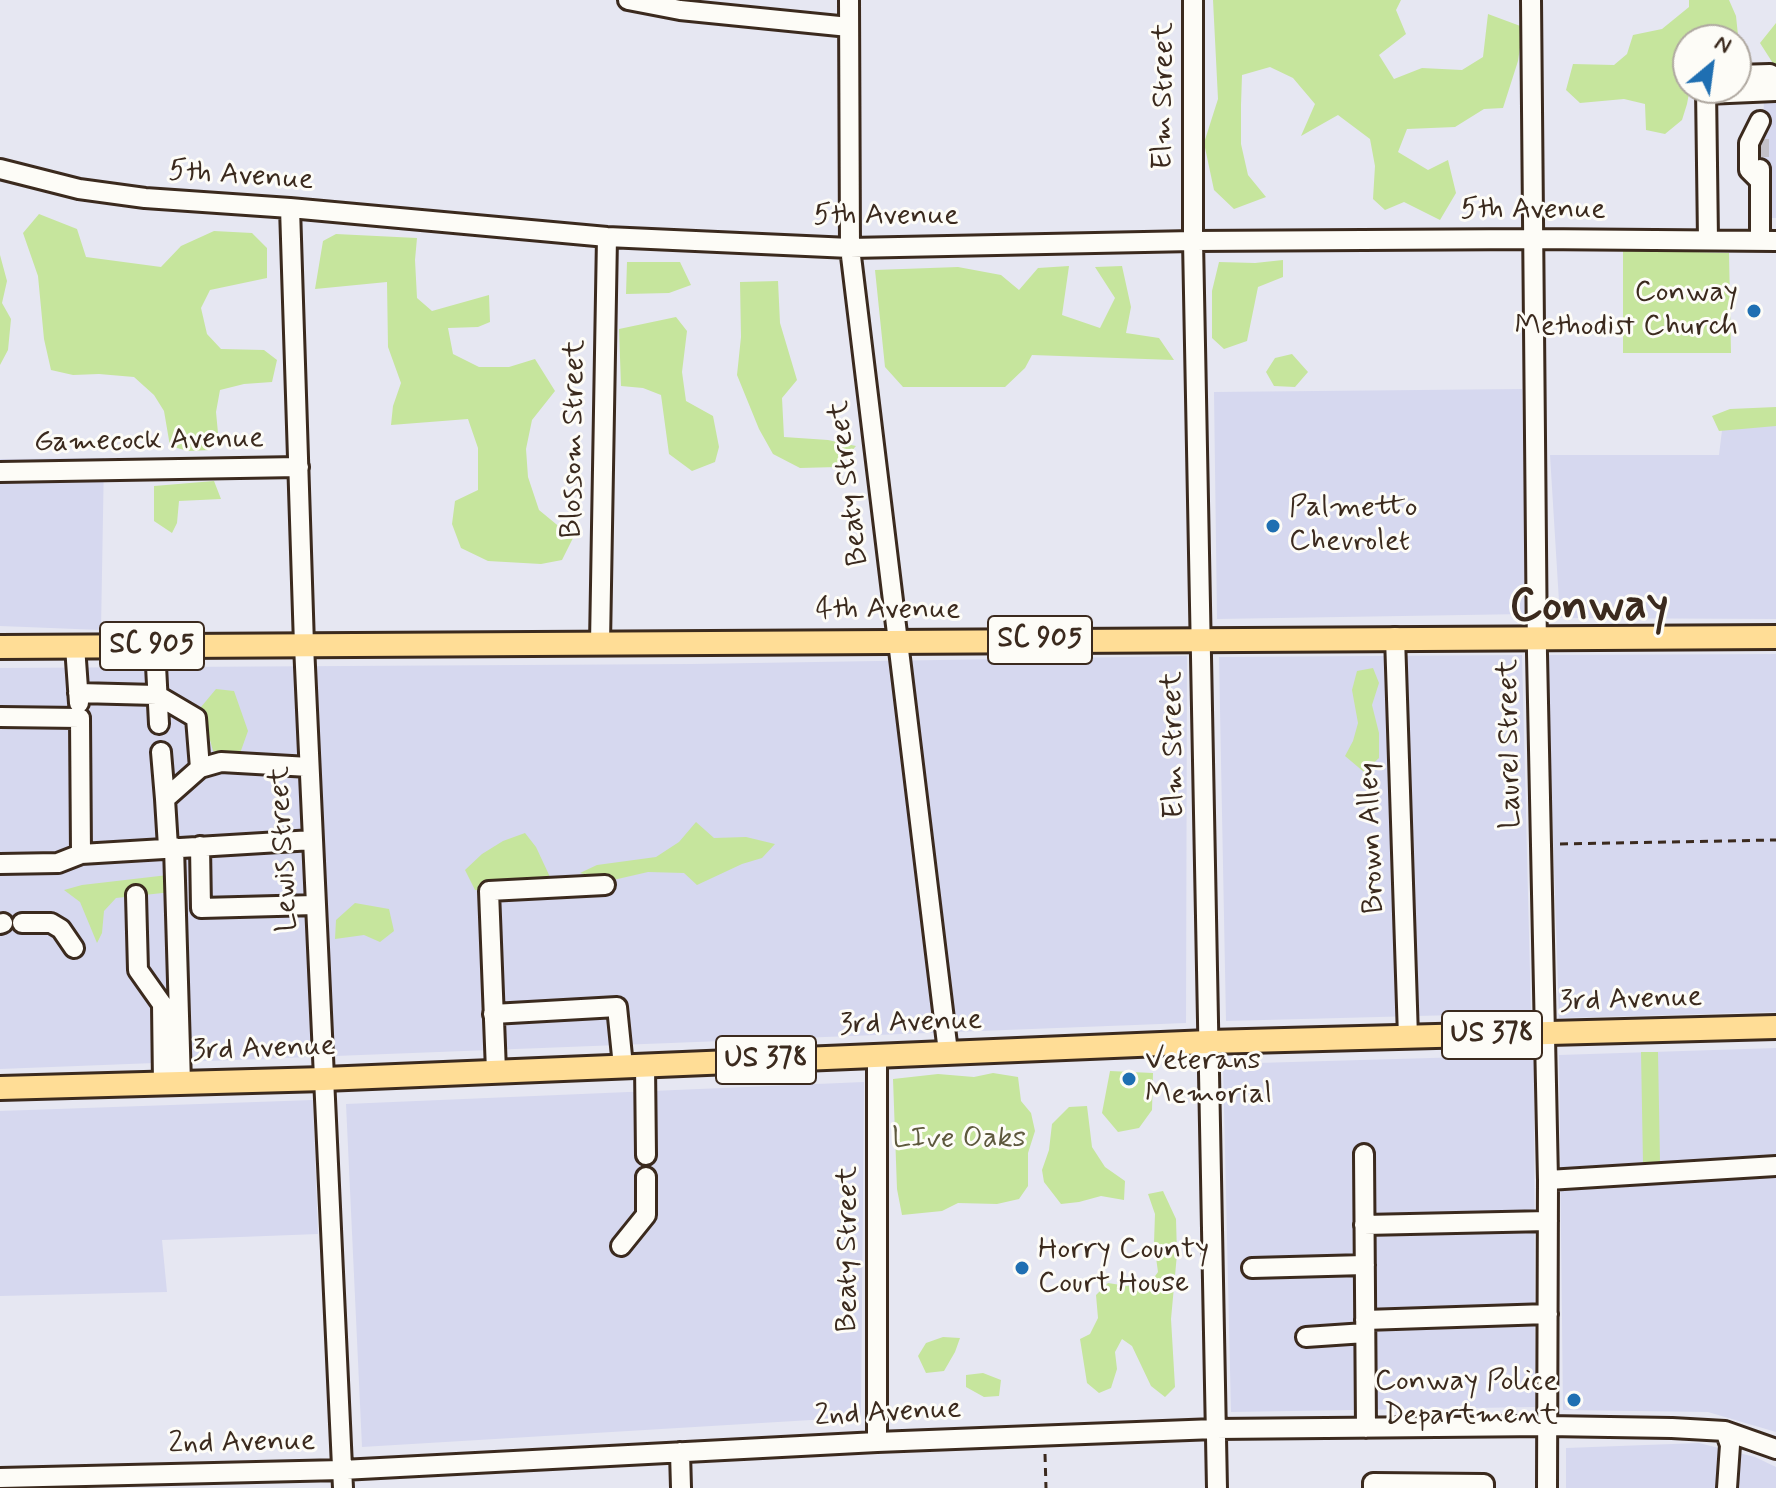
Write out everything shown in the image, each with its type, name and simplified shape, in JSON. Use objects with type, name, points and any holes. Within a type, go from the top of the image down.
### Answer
[{"type":"main road","name":"4th Avenue","points":[[0,647],[1776,637]]},
{"type":"main road","name":"3rd Avenue","points":[[0,1088],[324,1079],[1209,1042],[1776,1027]]},
{"type":"street","points":[[628,0],[680,10],[849,27]]},
{"type":"street","name":"Beaty Street","points":[[849,0],[850,248],[948,1052]]},
{"type":"street","name":"Elm Street","points":[[1193,0],[1193,241],[1217,1488]]},
{"type":"street","name":"Laurel Street","points":[[1531,0],[1540,845],[1548,1180],[1547,1488]]},
{"type":"street","points":[[1752,75],[1776,77]]},
{"type":"street","points":[[1768,92],[1760,130],[1749,143],[1749,170],[1760,175],[1768,240]]},
{"type":"street","points":[[1706,104],[1708,240]]},
{"type":"street","name":"5th Avenue","points":[[0,169],[79,189],[145,198],[607,237],[850,248],[1193,241],[1768,240]]},
{"type":"street","name":"Lewis Street","points":[[290,208],[309,767],[343,1479]]},
{"type":"street","name":"Blossom Street","points":[[600,643],[607,237]]},
{"type":"street","name":"Gamecock Avenue","points":[[0,472],[299,467]]},
{"type":"street","name":"Brown Alley","points":[[1395,637],[1408,1037]]},
{"type":"street","points":[[75,646],[80,718],[81,854]]},
{"type":"street","points":[[155,646],[159,724]]},
{"type":"street","points":[[78,693],[157,695],[196,718],[200,768]]},
{"type":"street","points":[[0,717],[80,718]]},
{"type":"street","points":[[161,752],[171,847],[172,1083]]},
{"type":"street","points":[[165,799],[200,768],[221,762],[309,767]]},
{"type":"street","points":[[0,864],[58,863],[81,854],[171,847],[313,840]]},
{"type":"street","points":[[200,846],[201,908],[315,905]]},
{"type":"street","points":[[496,1071],[489,891],[605,885]]},
{"type":"street","points":[[136,895],[138,970],[162,1004],[172,1083]]},
{"type":"street","points":[[8,923],[51,923],[61,929],[74,948]]},
{"type":"street","points":[[493,1014],[617,1007],[634,1066],[646,1155]]},
{"type":"street","name":"Beaty Street","points":[[877,1055],[877,1442]]},
{"type":"street","points":[[1364,1154],[1366,1428]]},
{"type":"street","points":[[1548,1180],[1776,1166]]},
{"type":"street","points":[[621,1246],[646,1215],[646,1177]]},
{"type":"street","points":[[1364,1225],[1548,1221]]},
{"type":"street","points":[[1252,1268],[1365,1265]]},
{"type":"street","points":[[1306,1337],[1365,1326],[1548,1314]]},
{"type":"street","name":"2nd Avenue","points":[[0,1478],[38,1482],[343,1479],[680,1452],[1215,1429],[1547,1426],[1725,1431],[1772,1444]]},
{"type":"street","points":[[1725,1431],[1730,1445],[1727,1488]]},
{"type":"street","points":[[680,1452],[681,1488]]},
{"type":"street","points":[[1373,1488],[1373,1483],[1423,1486],[1484,1484],[1484,1488]]},
{"type":"path","points":[[1540,845],[1776,840]]},
{"type":"path","points":[[1045,1454],[1046,1488]]},
{"type":"shaded area","points":[[1764,79],[1776,79],[1776,218],[1763,218]]},
{"type":"shaded area","points":[[1522,389],[1526,614],[1217,619],[1214,392]]},
{"type":"shaded area","points":[[1723,422],[1776,423],[1776,619],[1560,618],[1550,455],[1719,455]]},
{"type":"shaded area","points":[[104,458],[101,630],[0,626],[0,459]]},
{"type":"shaded area","points":[[1776,654],[1776,1012],[1559,1018],[1547,655]]},
{"type":"shaded area","points":[[1522,655],[1531,1013],[1226,1021],[1219,657]]},
{"type":"shaded area","points":[[1187,656],[1186,1023],[0,1069],[0,668],[692,664]]},
{"type":"shaded area","points":[[1776,1048],[1776,1432],[1708,1412],[1563,1410],[1559,1055]]},
{"type":"shaded area","points":[[1534,1055],[1535,1407],[1231,1412],[1223,1064]]},
{"type":"shaded area","points":[[864,1082],[861,1417],[362,1447],[346,1104]]},
{"type":"shaded area","points":[[313,1100],[318,1234],[162,1240],[167,1292],[0,1296],[0,1111]]},
{"type":"shaded area","points":[[1699,1443],[1755,1457],[1776,1467],[1776,1488],[1566,1488],[1566,1448]]},
{"type":"green space","points":[[1213,0],[1401,0],[1396,10],[1406,34],[1379,55],[1394,79],[1422,68],[1462,70],[1483,57],[1488,14],[1523,27],[1518,61],[1503,108],[1484,109],[1455,127],[1407,129],[1398,152],[1428,170],[1448,160],[1456,193],[1440,220],[1404,202],[1385,210],[1373,199],[1375,166],[1370,139],[1338,115],[1301,136],[1315,104],[1293,78],[1270,67],[1242,75],[1241,105],[1241,144],[1248,175],[1266,197],[1234,209],[1214,190],[1204,143],[1218,99]]},
{"type":"green space","points":[[1689,0],[1729,0],[1737,24],[1672,24],[1672,104],[1687,104],[1682,120],[1665,134],[1646,130],[1645,104],[1624,99],[1580,103],[1566,90],[1573,64],[1614,65],[1627,54],[1633,35],[1662,29],[1689,7]]},
{"type":"green space","points":[[1776,23],[1776,68],[1760,43]]},
{"type":"green space","points":[[39,214],[77,229],[86,257],[161,267],[181,246],[214,231],[252,233],[267,248],[267,278],[210,290],[201,308],[207,334],[221,349],[264,350],[277,360],[272,382],[220,390],[216,412],[218,433],[211,450],[188,451],[170,446],[164,411],[154,395],[134,377],[73,375],[51,370],[44,339],[38,276],[23,233]]},
{"type":"green space","points":[[336,234],[417,238],[417,298],[432,311],[489,295],[490,322],[478,327],[448,328],[453,354],[479,367],[509,367],[535,359],[555,391],[532,420],[526,449],[528,477],[539,510],[573,538],[562,560],[541,564],[488,561],[461,548],[452,524],[455,501],[478,490],[478,448],[468,419],[391,425],[393,406],[401,383],[388,347],[387,282],[315,289],[323,241]]},
{"type":"green space","points":[[1623,250],[1729,253],[1731,353],[1623,353]]},
{"type":"green space","points":[[0,255],[7,281],[2,303],[11,319],[8,350],[0,365]]},
{"type":"green space","points":[[1283,260],[1283,277],[1258,287],[1247,341],[1224,349],[1212,338],[1212,291],[1219,262]]},
{"type":"green space","points":[[627,262],[680,262],[691,285],[669,293],[626,294]]},
{"type":"green space","points":[[1069,266],[1062,315],[1100,328],[1115,298],[1095,267],[1122,266],[1131,307],[1126,333],[1159,338],[1174,360],[1032,355],[1025,368],[1005,387],[903,387],[885,367],[875,270],[958,267],[1001,275],[1019,290],[1038,268]]},
{"type":"green space","points":[[778,281],[780,323],[797,380],[782,398],[784,437],[828,440],[856,446],[837,467],[800,468],[773,454],[737,375],[741,337],[740,282]]},
{"type":"green space","points":[[676,317],[687,331],[682,372],[686,401],[713,416],[719,447],[715,462],[692,471],[669,454],[661,395],[643,388],[621,386],[619,329]]},
{"type":"green space","points":[[1292,354],[1308,372],[1295,387],[1274,386],[1266,372],[1275,358]]},
{"type":"green space","points":[[1776,407],[1776,426],[1719,431],[1712,416],[1730,409]]},
{"type":"green space","points":[[214,481],[221,499],[179,501],[177,523],[172,533],[154,521],[154,486]]},
{"type":"green space","points":[[1373,668],[1379,683],[1372,705],[1379,733],[1379,758],[1364,772],[1345,756],[1358,723],[1352,690],[1357,671]]},
{"type":"green space","points":[[216,689],[234,691],[248,731],[238,759],[213,751],[201,707]]},
{"type":"green space","points":[[696,822],[714,838],[746,837],[775,844],[762,858],[697,885],[684,873],[648,872],[609,881],[580,873],[597,865],[656,857],[679,842]]},
{"type":"green space","points":[[525,833],[536,847],[550,877],[528,880],[504,893],[475,890],[465,870],[482,854],[503,841]]},
{"type":"green space","points":[[168,875],[172,892],[116,898],[104,911],[102,933],[97,943],[80,902],[64,890],[82,885]]},
{"type":"green space","points":[[355,903],[389,909],[394,931],[380,942],[364,935],[335,939],[336,920]]},
{"type":"green space","points":[[1641,1052],[1658,1052],[1660,1162],[1643,1164]]},
{"type":"green space","name":"LIve Oaks","points":[[1110,1071],[1153,1073],[1152,1110],[1139,1128],[1118,1132],[1102,1113]]},
{"type":"green space","name":"LIve Oaks","points":[[993,1073],[1018,1077],[1021,1101],[1031,1113],[1035,1131],[1028,1153],[1028,1186],[1019,1199],[997,1204],[958,1203],[942,1211],[902,1215],[897,1189],[893,1079],[938,1074],[974,1077]]},
{"type":"green space","points":[[1087,1106],[1092,1147],[1105,1167],[1125,1181],[1124,1200],[1101,1196],[1061,1204],[1044,1182],[1042,1170],[1049,1150],[1052,1124],[1069,1107]]},
{"type":"green space","points":[[1163,1191],[1176,1219],[1177,1254],[1171,1319],[1175,1387],[1165,1397],[1151,1386],[1132,1346],[1122,1339],[1115,1352],[1117,1369],[1111,1388],[1099,1393],[1087,1383],[1080,1339],[1090,1334],[1098,1318],[1096,1295],[1108,1283],[1127,1286],[1150,1283],[1158,1272],[1154,1243],[1155,1214],[1148,1194]]},
{"type":"green space","points":[[943,1337],[960,1338],[955,1352],[944,1371],[926,1373],[918,1356],[926,1343]]},
{"type":"green space","points":[[983,1373],[1001,1380],[999,1396],[984,1397],[966,1387],[966,1375]]},
{"type":"tunnel","points":[[1760,139],[1760,169]]},
{"type":"place","name":"Conway Methodist Church","points":[[1754,311]]},
{"type":"place","name":"Palmetto Chevrolet","points":[[1273,526]]},
{"type":"place","name":"Veterans Memorial","points":[[1129,1079]]},
{"type":"place","name":"Horry County Court House","points":[[1022,1268]]},
{"type":"place","name":"Conway Police Department","points":[[1574,1400]]},
{"type":"district","name":"Conway","points":[[1589,609]]}]
